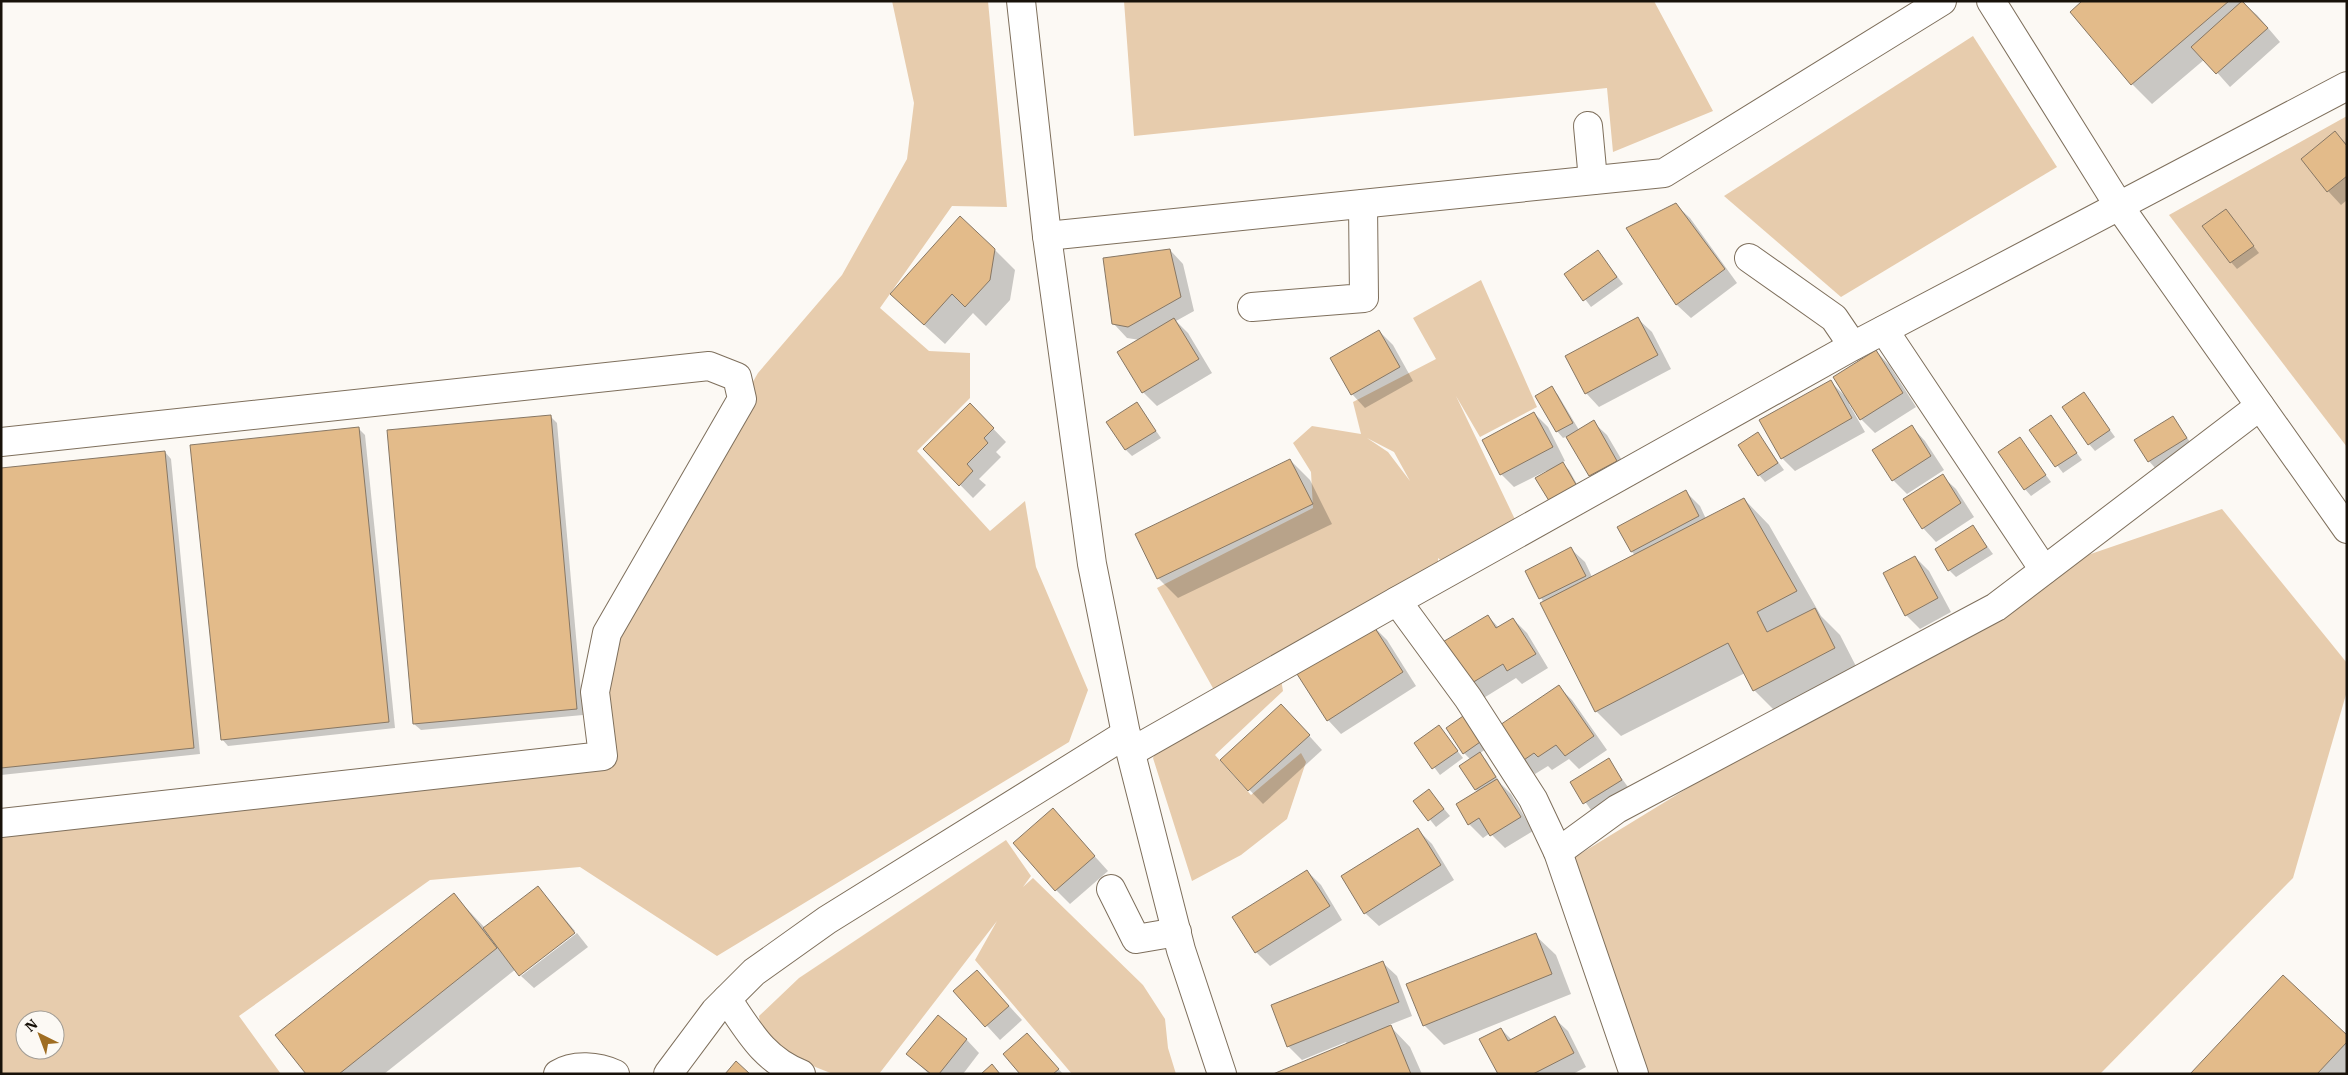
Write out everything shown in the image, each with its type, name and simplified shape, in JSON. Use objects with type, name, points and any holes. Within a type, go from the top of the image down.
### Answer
[{"type":"street","points":[[1021,1],[1047,236],[1092,564],[1128,743],[1177,932],[1222,1074]]},
{"type":"street","points":[[1047,236],[1664,172],[1942,1]]},
{"type":"street","points":[[1991,1],[2119,206],[2347,529]]},
{"type":"street","points":[[668,1074],[727,999],[754,972],[827,920],[1128,743],[1397,601],[1853,346],[2347,86]]},
{"type":"street","points":[[1588,126],[1593,180]]},
{"type":"street","points":[[1252,307],[1364,298],[1363,204]]},
{"type":"street","points":[[1749,258],[1834,318],[1853,346]]},
{"type":"street","points":[[1884,330],[2044,570]]},
{"type":"street","points":[[1,442],[709,366],[737,377],[742,399],[607,633],[595,692],[603,756],[1,823]]},
{"type":"street","points":[[1558,852],[1617,808],[1996,607],[2260,406]]},
{"type":"street","points":[[1397,601],[1468,698],[1533,799],[1558,852],[1634,1074]]},
{"type":"street","points":[[1111,889],[1136,939],[1177,932]]},
{"type":"street","points":[[727,999],[762,1049],[783,1067],[801,1074]]},
{"type":"street","points":[[558,1074],[566,1069],[602,1068],[615,1074]]},
{"type":"shaded area","points":[[892,1],[988,1],[1007,207],[952,206],[880,308],[929,351],[970,353],[970,398],[917,451],[990,531],[1025,501],[1036,567],[1088,690],[1069,742],[717,956],[580,867],[430,880],[239,1016],[281,1074],[1,1074],[1,823],[591,757],[607,633],[758,373],[842,275],[907,159],[914,103]]},
{"type":"shaded area","points":[[1124,1],[1654,1],[1713,111],[1613,152],[1607,88],[1134,136]]},
{"type":"shaded area","points":[[1973,36],[2057,167],[1841,297],[1724,196]]},
{"type":"shaded area","points":[[2347,116],[2347,447],[2169,215]]},
{"type":"shaded area","points":[[1481,280],[1537,407],[1480,437],[1456,396],[1521,532],[1452,570],[1438,558],[1438,578],[1214,690],[1157,588],[1313,508],[1311,472],[1293,443],[1312,426],[1361,434],[1353,402],[1436,359],[1413,318]],"holes":[[[1367,438],[1394,452],[1410,481],[1388,452]]]},
{"type":"shaded area","points":[[2222,509],[2347,663],[2347,691],[2293,878],[2100,1074],[1639,1074],[1562,865],[2044,570]]},
{"type":"shaded area","points":[[1279,667],[1283,691],[1215,755],[1251,795],[1301,753],[1306,762],[1287,819],[1241,855],[1192,881],[1153,758],[1159,746]]},
{"type":"shaded area","points":[[1006,840],[1031,876],[1023,887],[1033,878],[1143,985],[1165,1019],[1168,1048],[1176,1074],[1072,1074],[975,960],[997,921],[879,1074],[833,1074],[775,1051],[762,1037],[759,1016],[799,978]]},
{"type":"building","points":[[2082,1],[2229,1],[2131,85],[2070,12]]},
{"type":"building","points":[[2242,1],[2268,28],[2216,74],[2191,47]]},
{"type":"building","points":[[2335,131],[2347,146],[2347,176],[2327,192],[2301,159]]},
{"type":"building","points":[[1676,203],[1725,269],[1676,305],[1626,228]]},
{"type":"building","points":[[2226,209],[2254,246],[2230,263],[2202,226]]},
{"type":"building","points":[[960,216],[995,249],[990,280],[965,307],[952,294],[924,325],[890,294]]},
{"type":"building","points":[[1170,249],[1181,297],[1128,327],[1112,324],[1103,258]]},
{"type":"building","points":[[1598,250],[1617,277],[1583,301],[1564,274]]},
{"type":"building","points":[[1638,317],[1658,355],[1585,394],[1565,356]]},
{"type":"building","points":[[1174,318],[1199,359],[1142,393],[1117,352]]},
{"type":"building","points":[[1379,330],[1400,367],[1351,395],[1330,358]]},
{"type":"building","points":[[1876,350],[1903,393],[1860,420],[1833,377]]},
{"type":"building","points":[[1831,380],[1852,418],[1781,459],[1759,420]]},
{"type":"building","points":[[1552,386],[1573,423],[1556,432],[1535,396]]},
{"type":"building","points":[[2084,392],[2110,430],[2088,445],[2062,407]]},
{"type":"building","points":[[1137,402],[1156,431],[1125,450],[1106,422]]},
{"type":"building","points":[[970,403],[994,428],[984,438],[988,443],[967,464],[973,471],[959,486],[923,449]]},
{"type":"building","points":[[1534,412],[1553,447],[1500,475],[1482,440]]},
{"type":"building","points":[[551,415],[577,709],[413,724],[387,430]]},
{"type":"building","points":[[2051,415],[2077,453],[2055,467],[2029,430]]},
{"type":"building","points":[[2173,416],[2187,438],[2148,462],[2134,440]]},
{"type":"building","points":[[1594,420],[1617,461],[1589,476],[1566,437]]},
{"type":"building","points":[[1912,425],[1931,456],[1892,481],[1872,450]]},
{"type":"building","points":[[359,427],[389,722],[221,740],[190,445]]},
{"type":"building","points":[[1758,432],[1778,463],[1758,476],[1738,445]]},
{"type":"building","points":[[2020,437],[2046,475],[2024,490],[1998,452]]},
{"type":"building","points":[[165,451],[194,748],[1,768],[1,468]]},
{"type":"building","points":[[1290,459],[1313,504],[1157,579],[1135,534]]},
{"type":"building","points":[[1563,462],[1578,488],[1551,504],[1535,478]]},
{"type":"building","points":[[1943,474],[1961,503],[1922,529],[1903,499]]},
{"type":"building","points":[[1686,490],[1699,516],[1631,552],[1617,527]]},
{"type":"building","points":[[1744,498],[1797,591],[1757,612],[1767,632],[1815,608],[1835,648],[1753,691],[1728,643],[1595,712],[1540,603]]},
{"type":"building","points":[[1973,525],[1987,547],[1948,571],[1935,549]]},
{"type":"building","points":[[1571,547],[1586,576],[1539,599],[1525,571]]},
{"type":"building","points":[[1915,556],[1938,598],[1905,616],[1883,573]]},
{"type":"building","points":[[1488,615],[1496,628],[1513,618],[1536,654],[1507,671],[1503,664],[1467,686],[1441,643]]},
{"type":"building","points":[[1373,625],[1403,672],[1327,721],[1297,674]]},
{"type":"building","points":[[1559,685],[1594,736],[1565,756],[1556,745],[1538,757],[1534,753],[1521,762],[1497,727]]},
{"type":"building","points":[[1281,704],[1310,735],[1248,791],[1220,760]]},
{"type":"building","points":[[1466,714],[1483,740],[1463,754],[1446,728]]},
{"type":"building","points":[[1439,725],[1458,751],[1432,769],[1414,743]]},
{"type":"building","points":[[1480,752],[1496,777],[1475,790],[1459,766]]},
{"type":"building","points":[[1609,758],[1622,780],[1583,804],[1570,782]]},
{"type":"building","points":[[1497,779],[1521,817],[1490,836],[1479,818],[1468,825],[1456,804]]},
{"type":"building","points":[[1429,789],[1444,809],[1428,821],[1413,801]]},
{"type":"building","points":[[1053,808],[1095,856],[1055,891],[1013,843]]},
{"type":"building","points":[[1418,828],[1441,865],[1364,914],[1341,876]]},
{"type":"building","points":[[1307,870],[1330,906],[1255,953],[1232,917]]},
{"type":"building","points":[[538,886],[575,933],[519,976],[483,928]]},
{"type":"building","points":[[454,893],[497,948],[339,1074],[306,1074],[275,1035]]},
{"type":"building","points":[[1536,933],[1552,974],[1423,1026],[1406,984]]},
{"type":"building","points":[[1383,961],[1399,1002],[1287,1047],[1271,1005]]},
{"type":"building","points":[[977,970],[1009,1006],[985,1027],[953,991]]},
{"type":"building","points":[[2283,975],[2347,1035],[2347,1042],[2317,1074],[2190,1074]]},
{"type":"building","points":[[938,1015],[967,1039],[939,1074],[931,1074],[906,1054]]},
{"type":"building","points":[[1555,1016],[1574,1053],[1533,1074],[1498,1074],[1479,1039],[1501,1028],[1508,1041]]},
{"type":"building","points":[[1391,1025],[1411,1074],[1273,1074]]},
{"type":"building","points":[[1027,1033],[1059,1069],[1053,1074],[1020,1074],[1003,1054]]},
{"type":"building","points":[[736,1061],[750,1074],[725,1074]]},
{"type":"building","points":[[992,1064],[1000,1074],[981,1074]]}]
